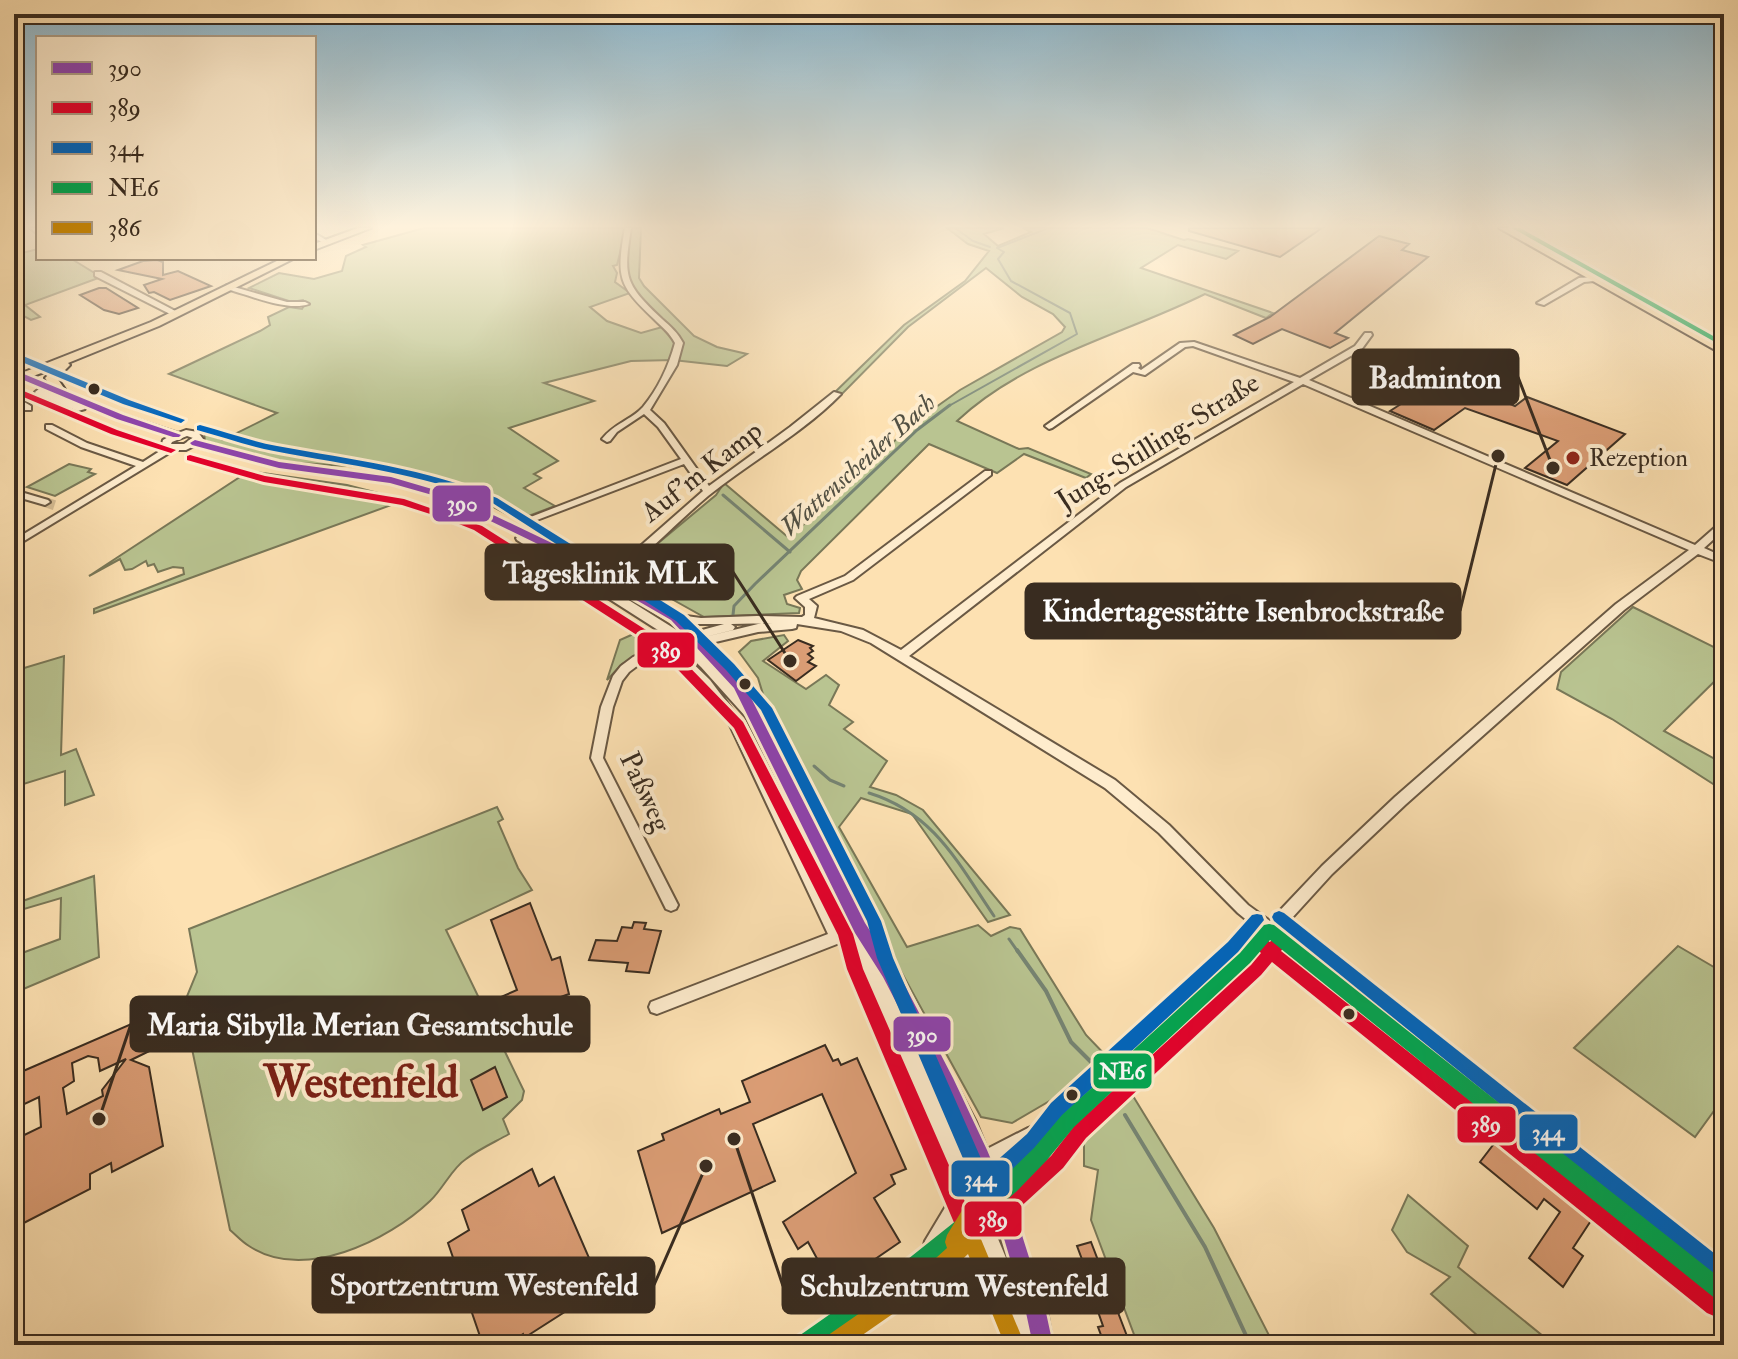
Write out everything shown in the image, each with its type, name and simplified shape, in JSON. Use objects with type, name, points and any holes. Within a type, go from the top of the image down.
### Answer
[{"type":"main road","points":[[16,376],[75,357],[221,291]]},
{"type":"main road","points":[[1614,291],[1724,352]]},
{"type":"main road","points":[[1628,291],[1724,345]]},
{"type":"main road","points":[[16,376],[174,313]]},
{"type":"main road","points":[[60,391],[51,381],[54,373],[75,357]]},
{"type":"street","points":[[132,291],[174,313]]},
{"type":"street","points":[[241,291],[287,304],[305,304]]},
{"type":"street","points":[[607,439],[614,430],[645,410],[673,365],[679,345],[676,336],[630,291]]},
{"type":"street","points":[[1541,303],[1562,291]]},
{"type":"street","name":"Jung-Stilling-Straße","points":[[901,656],[1123,485],[1358,348],[1368,335]]},
{"type":"street","points":[[1049,426],[1132,369],[1142,373],[1183,345],[1194,344],[1301,381],[1724,561]]},
{"type":"street","points":[[16,376],[60,391],[171,441]]},
{"type":"street","points":[[16,376],[84,410],[171,441],[195,443],[267,463],[391,480],[437,493],[485,514],[601,582],[675,617],[698,623],[791,619],[851,630],[901,656],[1110,784],[1158,824],[1243,909],[1724,1293]]},
{"type":"street","name":"Auf'm Kamp","points":[[601,582],[625,566],[708,491],[779,442],[837,394]]},
{"type":"street","points":[[14,399],[28,408]]},
{"type":"street","points":[[645,410],[661,425],[708,491]]},
{"type":"street","points":[[49,427],[84,445],[143,465]]},
{"type":"street","points":[[14,544],[63,508],[143,465],[171,441]]},
{"type":"street","points":[[533,518],[685,461]]},
{"type":"street","points":[[675,643],[803,622],[810,616],[811,606],[801,598],[849,578],[988,473]]},
{"type":"street","points":[[14,493],[45,502]]},
{"type":"street","points":[[803,1345],[924,1261],[1045,1151],[1068,1121],[1245,958],[1327,870],[1400,801],[1620,607],[1724,525]]},
{"type":"street","points":[[601,582],[675,643],[752,716]]},
{"type":"street","points":[[675,617],[739,686],[860,928],[884,960],[970,1128],[1035,1300],[1043,1345]]},
{"type":"street","points":[[698,640],[751,620]]},
{"type":"street","points":[[675,643],[733,719],[837,937]]},
{"type":"street","name":"Paßweg","points":[[671,905],[597,758],[618,677],[632,664],[675,643]]},
{"type":"street","points":[[657,1007],[860,928]]},
{"type":"street","points":[[860,928],[870,963],[1032,1345]]},
{"type":"street","points":[[924,1261],[983,1161],[1034,1134],[1068,1121]]},
{"type":"green space","points":[[14,291],[62,291],[25,305],[40,317],[31,320],[14,311]]},
{"type":"green space","points":[[260,291],[628,291],[630,293],[590,307],[607,321],[641,333],[666,326],[635,291],[649,291],[694,336],[717,347],[747,354],[727,366],[673,360],[631,361],[544,383],[594,401],[509,428],[558,461],[534,474],[541,478],[524,488],[555,506],[518,520],[440,479],[380,468],[283,462],[205,441],[204,432],[223,440],[277,413],[169,374],[260,331],[270,325],[268,317],[289,307],[302,309],[305,304],[303,300],[292,302]]},
{"type":"green space","points":[[951,291],[955,291],[908,327],[841,395],[834,393],[904,325]]},
{"type":"green space","points":[[1015,291],[1210,291],[1273,313],[1266,318],[1205,294],[1076,349],[1013,380],[957,421],[1019,449],[1028,448],[1091,474],[1086,478],[1024,454],[997,473],[929,444],[801,571],[797,580],[802,589],[784,595],[787,604],[800,608],[799,613],[704,617],[627,574],[627,569],[716,495],[724,483],[789,538],[915,422],[960,390],[1062,332],[1065,327],[1053,314]]},
{"type":"green space","points":[[69,464],[91,469],[88,472],[95,474],[55,496],[27,487]]},
{"type":"green space","points":[[249,471],[347,485],[405,500],[94,613],[94,609],[184,574],[183,568],[173,567],[158,572],[154,564],[148,566],[146,561],[125,570],[120,559],[89,576]]},
{"type":"green space","points":[[1633,607],[1724,652],[1724,672],[1664,731],[1724,764],[1724,791],[1612,719],[1557,689],[1561,672]]},
{"type":"green space","points":[[638,632],[658,646],[622,664],[607,680],[620,640]]},
{"type":"green space","points":[[784,635],[788,641],[763,661],[806,689],[826,675],[839,685],[829,705],[853,722],[844,729],[887,761],[870,787],[896,795],[923,810],[1010,915],[988,922],[912,814],[861,798],[839,827],[907,947],[978,925],[991,936],[1010,927],[1020,929],[1086,1035],[1110,1060],[1082,1082],[1012,1123],[981,1117],[819,822],[770,717],[758,678],[739,652],[751,641]]},
{"type":"green space","points":[[64,656],[61,755],[76,749],[94,795],[65,805],[65,771],[14,787],[14,671]]},
{"type":"green space","points":[[497,807],[503,819],[498,822],[518,868],[532,890],[446,930],[524,1091],[522,1100],[503,1119],[509,1134],[466,1159],[430,1201],[392,1230],[369,1242],[344,1252],[295,1260],[271,1256],[249,1246],[230,1230],[183,1006],[197,972],[189,929]]},
{"type":"green space","points":[[94,876],[99,957],[14,993],[14,956],[60,939],[61,898],[14,912],[14,904]]},
{"type":"green space","points":[[1678,946],[1724,973],[1724,1097],[1695,1137],[1574,1048]]},
{"type":"green space","points":[[1133,1096],[1214,1228],[1274,1345],[1138,1345],[1091,1220],[1098,1170],[1084,1166],[1084,1138]]},
{"type":"green space","points":[[1408,1195],[1468,1246],[1458,1267],[1554,1345],[1488,1345],[1431,1294],[1450,1277],[1407,1252],[1392,1230]]},
{"type":"building","points":[[90,291],[111,291],[138,308],[119,314],[104,310],[80,295]]},
{"type":"building","points":[[148,291],[195,291],[170,300],[154,292]]},
{"type":"building","points":[[1304,291],[1386,291],[1335,333],[1348,338],[1330,348],[1282,329],[1253,344],[1234,335],[1270,317]]},
{"type":"building","points":[[1370,364],[1476,401],[1486,394],[1515,406],[1527,397],[1625,434],[1567,485],[1525,468],[1558,441],[1465,408],[1434,430],[1390,411],[1415,395],[1357,372]]},
{"type":"building","points":[[798,640],[813,646],[810,648],[813,651],[808,654],[813,658],[808,662],[816,666],[796,681],[768,660]]},
{"type":"building","points":[[530,903],[552,960],[560,957],[569,994],[500,1019],[494,1000],[517,990],[491,920]]},
{"type":"building","points":[[634,922],[646,923],[644,929],[661,931],[649,973],[626,971],[628,963],[589,960],[596,940],[617,941],[622,927],[632,928]]},
{"type":"building","points":[[166,1009],[172,1040],[131,1060],[149,1067],[163,1146],[112,1172],[111,1163],[90,1174],[90,1189],[14,1228],[14,1140],[41,1127],[39,1097],[14,1109],[14,1075]],"holes":[[[88,1056],[98,1058],[100,1071],[126,1059],[102,1090],[103,1096],[67,1114],[63,1088],[74,1081],[72,1063]]]},
{"type":"building","points":[[825,1045],[833,1061],[838,1059],[841,1065],[857,1058],[906,1169],[891,1175],[895,1184],[874,1198],[900,1242],[833,1288],[808,1242],[798,1249],[783,1222],[856,1173],[822,1094],[753,1124],[775,1181],[662,1233],[638,1151],[664,1140],[662,1134],[719,1109],[721,1114],[750,1102],[742,1081]]},
{"type":"building","points":[[495,1067],[507,1097],[483,1110],[471,1080]]},
{"type":"building","points":[[1500,1136],[1596,1213],[1573,1248],[1583,1256],[1563,1287],[1529,1258],[1560,1212],[1544,1199],[1537,1209],[1480,1162]]},
{"type":"building","points":[[532,1169],[539,1186],[554,1177],[602,1288],[524,1338],[523,1334],[506,1345],[483,1345],[448,1243],[469,1230],[462,1210]]},
{"type":"building","points":[[1091,1242],[1127,1336],[1104,1343],[1098,1327],[1103,1326],[1095,1303],[1098,1302],[1077,1246]]},
{"type":"waterway","name":"Wattenscheider Bach","points":[[948,406],[1077,334],[1070,313],[1030,291]]},
{"type":"waterway","name":"Wattenscheider Bach","points":[[789,551],[917,430],[948,406]]},
{"type":"waterway","points":[[723,495],[789,551]]},
{"type":"waterway","name":"Wattenscheider Bach","points":[[733,615],[734,606],[789,551]]},
{"type":"waterway","points":[[814,766],[830,780],[844,786]]},
{"type":"waterway","points":[[869,793],[892,802],[928,827],[956,859],[994,916]]},
{"type":"waterway","points":[[1009,939],[1018,952]]},
{"type":"waterway","points":[[1017,950],[1046,991],[1071,1042],[1092,1063]]},
{"type":"waterway","points":[[1125,1115],[1205,1247],[1249,1342]]},
{"type":"tunnel","points":[[45,502],[57,506]]},
{"type":"tram line","points":[[30,399],[40,403]]},
{"type":"transit line","name":"NE6","points":[[1628,291],[1724,345]]},
{"type":"transit line","name":"344","points":[[20,358],[126,402],[181,420]]},
{"type":"transit line","name":"390","points":[[14,373],[120,417],[176,435]]},
{"type":"transit line","name":"389","points":[[14,390],[114,432],[171,450]]},
{"type":"transit line","name":"344","points":[[200,428],[267,447],[414,473],[468,489],[494,500],[680,618],[766,708],[874,921],[885,958],[983,1185],[1033,1140],[1057,1109],[1233,947],[1257,920]]},
{"type":"transit line","name":"390","points":[[195,443],[279,465],[391,480],[446,496],[550,546],[675,617],[739,686],[860,928],[897,987],[947,1084],[981,1156],[1011,1232],[1043,1345]]},
{"type":"transit line","name":"389","points":[[190,458],[264,479],[404,502],[453,518],[478,528],[661,645],[739,725],[845,934],[855,969],[962,1218],[971,1227],[986,1225],[1057,1162],[1080,1132],[1256,970],[1281,940]]},
{"type":"transit line","name":"344","points":[[1279,917],[1724,1273]]},
{"type":"transit line","name":"NE6","points":[[803,1345],[910,1270],[978,1215],[1041,1154],[1068,1121],[1245,958],[1269,930],[1724,1293]]},
{"type":"transit line","name":"389","points":[[1259,943],[1714,1306]]},
{"type":"transit line","name":"386","points":[[954,1242],[997,1169]]},
{"type":"transit line","name":"386","points":[[831,1345],[933,1274],[971,1239],[1015,1345]]},
{"type":"place","name":"Kindertagesstätte Isenbrockstraße","points":[[1498,456]]},
{"type":"place","name":"Rezeption","points":[[1573,458]]},
{"type":"place","name":"Badminton","points":[[1553,468]]},
{"type":"place","name":"Tagesklinik MLK","points":[[790,661]]},
{"type":"place","name":"Maria Sibylla Merian Gesamtschule","points":[[99,1119]]},
{"type":"place","name":"Schulzentrum Westenfeld","points":[[734,1139]]},
{"type":"place","name":"Sportzentrum Westenfeld","points":[[706,1166]]},
{"type":"district","name":"Westenfeld","points":[[361,1083]]}]
